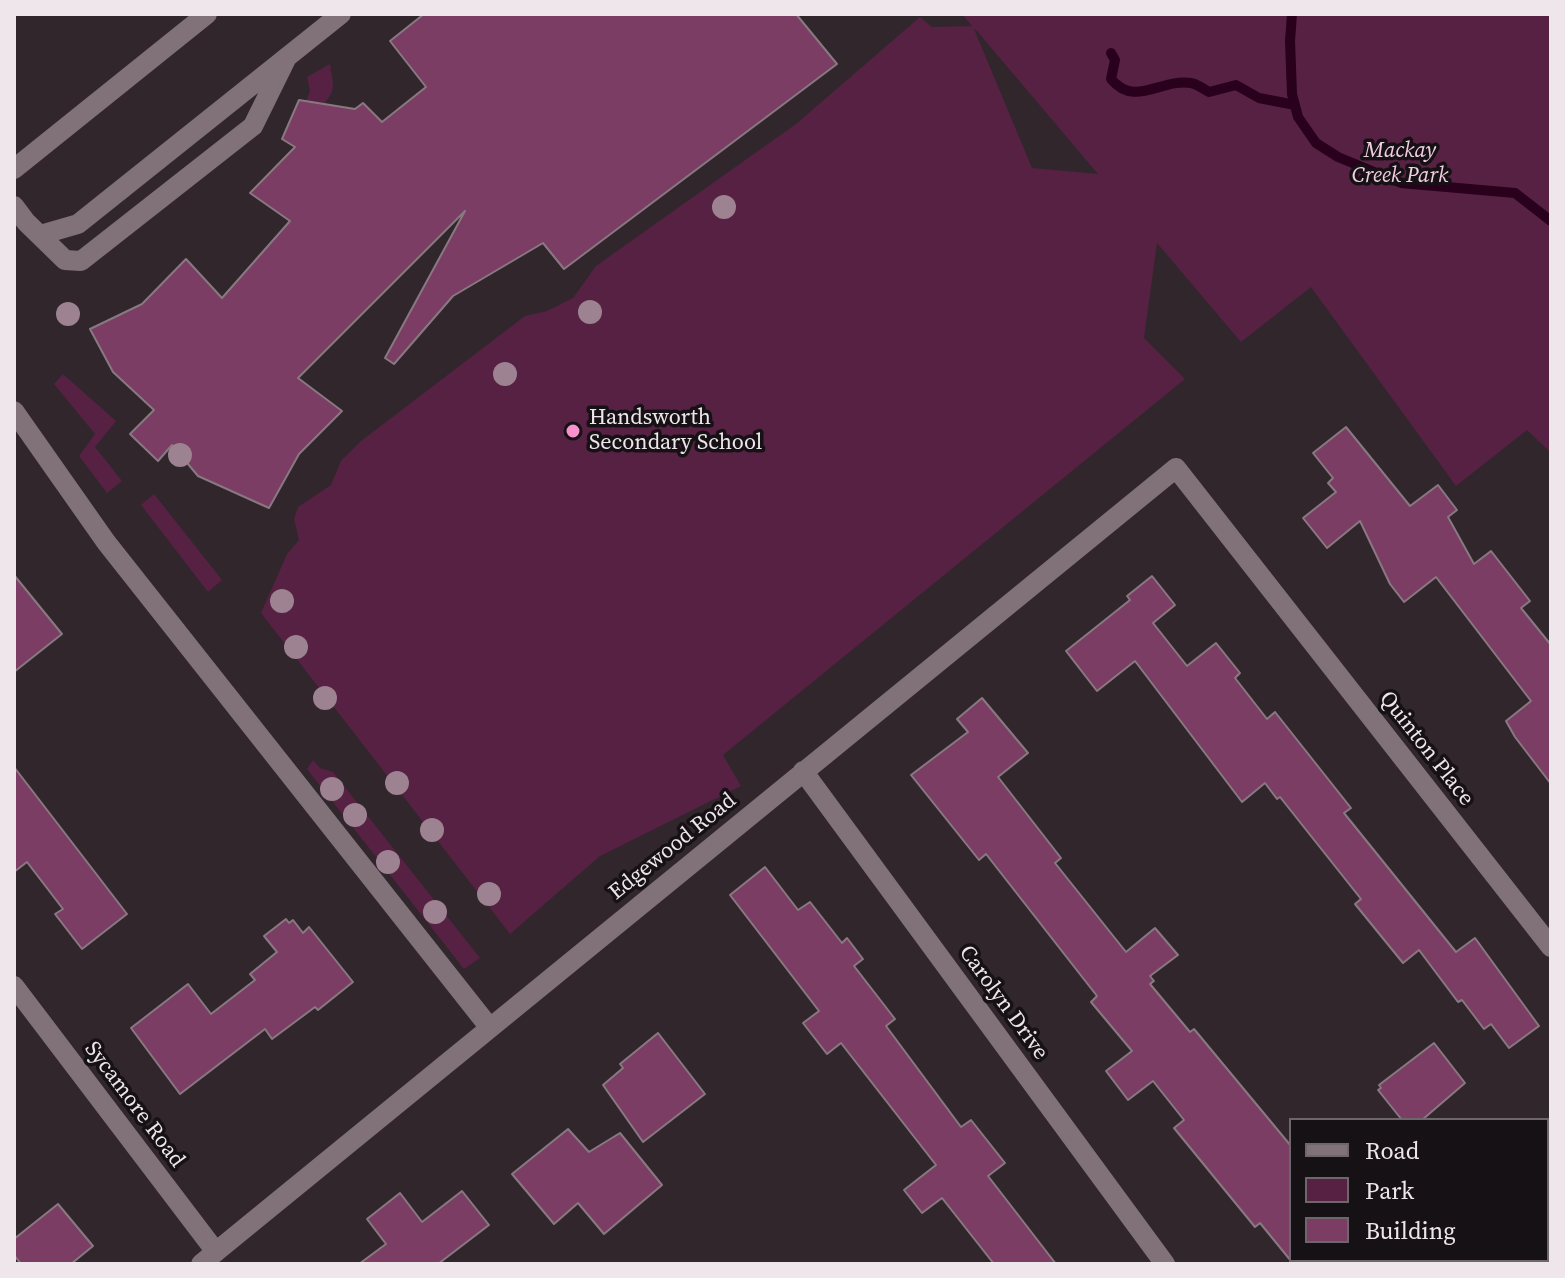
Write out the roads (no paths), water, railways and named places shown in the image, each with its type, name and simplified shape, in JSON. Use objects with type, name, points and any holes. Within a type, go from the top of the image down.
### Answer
[{"type":"street","points":[[14,169],[207,14]]},
{"type":"street","points":[[40,235],[78,224],[341,14]]},
{"type":"street","points":[[14,206],[65,260],[81,261],[253,126],[259,118],[265,96],[287,57]]},
{"type":"street","points":[[14,411],[106,542],[490,1028]]},
{"type":"street","name":"Edgewood Road","points":[[209,1258],[1176,468]]},
{"type":"street","name":"Quinton Place","points":[[1176,468],[1551,947]]},
{"type":"street","name":"Carolyn Drive","points":[[803,771],[1165,1264]]},
{"type":"street","name":"Sycamore Road","points":[[14,986],[209,1258]]},
{"type":"waterway","points":[[1292,14],[1292,94],[1298,117],[1316,143],[1338,157],[1401,183],[1515,193],[1551,221]]},
{"type":"waterway","points":[[1111,53],[1115,60],[1111,79],[1129,91],[1139,92],[1180,83],[1193,84],[1209,92],[1236,85],[1259,98],[1295,105]]},
{"type":"place","name":"Handsworth Secondary School","points":[[573,431]]},
{"type":"park label","name":"Mackay Creek Park","points":[[1400,164]]}]
